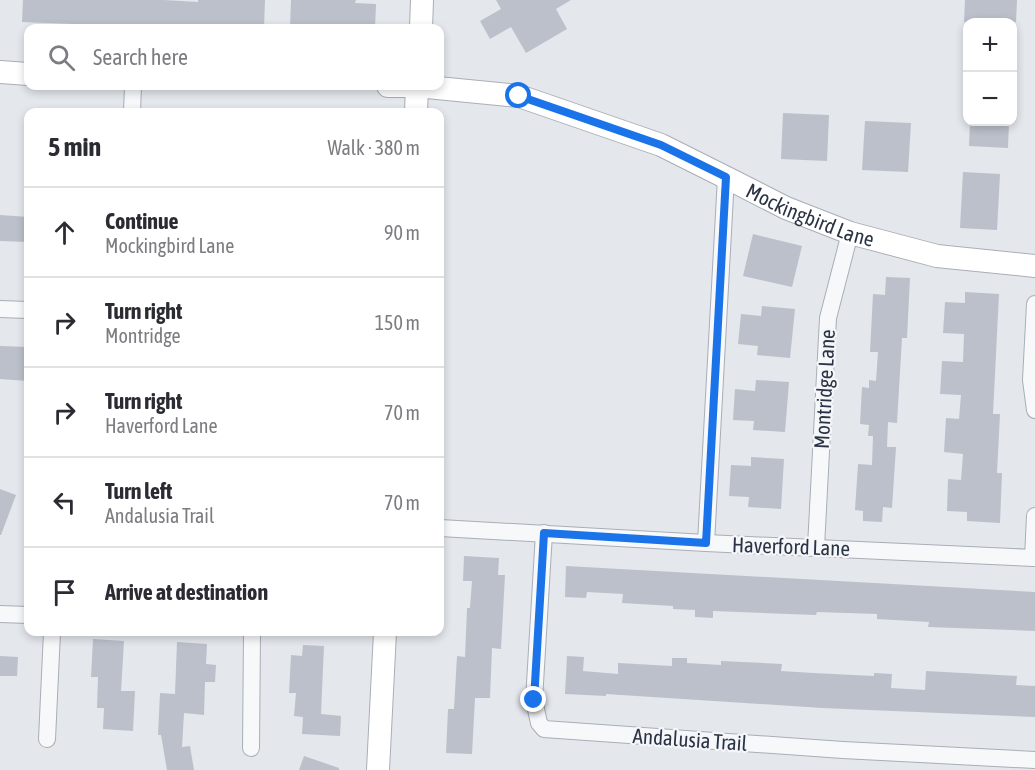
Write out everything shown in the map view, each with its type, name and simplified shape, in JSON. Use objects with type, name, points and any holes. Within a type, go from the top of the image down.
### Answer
[{"type":"street","points":[[421,24],[422,0]]},
{"type":"street","points":[[0,72],[24,74]]},
{"type":"street","name":"Mockingbird Lane","points":[[444,89],[519,96],[661,145],[786,208],[850,233],[937,256],[1035,266]]},
{"type":"street","points":[[132,108],[133,90]]},
{"type":"street","points":[[416,108],[417,90]]},
{"type":"street","points":[[706,543],[726,177]]},
{"type":"street","name":"Montridge Lane","points":[[816,547],[828,318],[850,233]]},
{"type":"street","points":[[1035,304],[1031,380],[1035,410]]},
{"type":"street","points":[[0,309],[24,310]]},
{"type":"street","points":[[1034,558],[1035,516]]},
{"type":"street","name":"Haverford Lane","points":[[444,528],[1034,558]]},
{"type":"street","name":"Andalusia Trail","points":[[544,533],[534,700],[539,723],[544,729],[843,750],[1035,760]]},
{"type":"street","points":[[0,614],[24,615]]},
{"type":"street","points":[[47,739],[52,636]]},
{"type":"street","points":[[251,748],[252,636]]},
{"type":"street","points":[[378,770],[385,636]]},
{"type":"building","points":[[23,0],[198,2],[198,0],[265,0],[264,24],[22,22]]},
{"type":"building","points":[[291,0],[356,0],[355,3],[376,4],[375,24],[290,24]]},
{"type":"building","points":[[496,0],[571,0],[556,9],[567,29],[526,53],[511,27],[490,39],[480,21],[501,9]]},
{"type":"building","points":[[965,0],[1017,0],[1016,18],[964,18]]},
{"type":"building","points":[[783,113],[829,115],[827,161],[781,159]]},
{"type":"building","points":[[865,121],[911,123],[908,172],[862,170]]},
{"type":"building","points":[[970,126],[1009,126],[1008,148],[969,146]]},
{"type":"building","points":[[963,172],[1000,174],[997,230],[960,228]]},
{"type":"building","points":[[0,215],[24,217],[24,242],[0,241]]},
{"type":"building","points":[[753,234],[802,246],[792,287],[743,276]]},
{"type":"building","points":[[886,277],[910,278],[907,338],[902,338],[897,423],[888,422],[887,447],[896,447],[892,508],[883,507],[882,522],[863,521],[863,511],[855,510],[858,464],[872,465],[873,436],[868,436],[869,425],[860,424],[862,387],[869,388],[869,380],[876,381],[878,352],[870,352],[873,294],[885,295]]},
{"type":"building","points":[[965,292],[999,294],[993,414],[1000,414],[997,473],[1002,473],[1000,523],[967,521],[967,512],[947,511],[948,479],[961,480],[963,454],[944,452],[946,418],[959,419],[961,395],[940,394],[942,361],[963,362],[964,334],[943,333],[945,302],[965,303]]},
{"type":"building","points":[[762,306],[795,309],[790,358],[757,355],[758,346],[738,344],[741,314],[761,316]]},
{"type":"building","points":[[0,346],[24,347],[24,381],[0,379]]},
{"type":"building","points":[[756,380],[789,382],[785,432],[753,430],[754,421],[733,420],[735,389],[755,391]]},
{"type":"building","points":[[751,457],[784,459],[781,509],[748,507],[749,497],[729,496],[731,465],[751,466]]},
{"type":"building","points":[[0,489],[16,495],[1,535],[0,535]]},
{"type":"building","points":[[464,556],[499,558],[498,575],[505,575],[501,649],[492,648],[490,698],[475,698],[472,754],[446,753],[448,709],[454,709],[457,656],[465,657],[467,608],[470,608],[472,581],[463,581]]},
{"type":"building","points":[[566,566],[1035,592],[1035,631],[928,627],[929,622],[877,619],[877,614],[817,612],[816,615],[713,611],[713,618],[695,617],[695,610],[673,609],[673,606],[622,603],[623,594],[587,592],[586,598],[565,597]]},
{"type":"building","points":[[93,639],[124,641],[121,691],[135,691],[133,731],[103,729],[104,708],[97,708],[98,677],[91,677]]},
{"type":"building","points":[[177,642],[207,644],[206,664],[216,665],[215,682],[205,682],[204,715],[184,713],[182,747],[190,746],[194,770],[167,770],[161,735],[158,735],[160,693],[175,694]]},
{"type":"building","points":[[303,645],[324,646],[321,714],[341,716],[340,736],[302,734],[303,717],[294,716],[296,693],[289,693],[291,655],[302,656]]},
{"type":"building","points":[[0,656],[18,657],[17,676],[0,676]]},
{"type":"building","points":[[567,656],[584,657],[583,671],[618,674],[618,663],[672,666],[672,658],[687,658],[687,663],[721,665],[721,661],[782,664],[781,671],[874,676],[874,673],[892,674],[891,688],[925,690],[926,671],[1017,676],[1016,685],[1035,686],[1035,717],[822,708],[606,694],[606,696],[565,694]]},
{"type":"building","points":[[304,756],[339,768],[339,770],[299,770]]},
{"type":"route","points":[[519,96],[661,145],[726,177],[706,543],[544,533],[534,700]]}]
